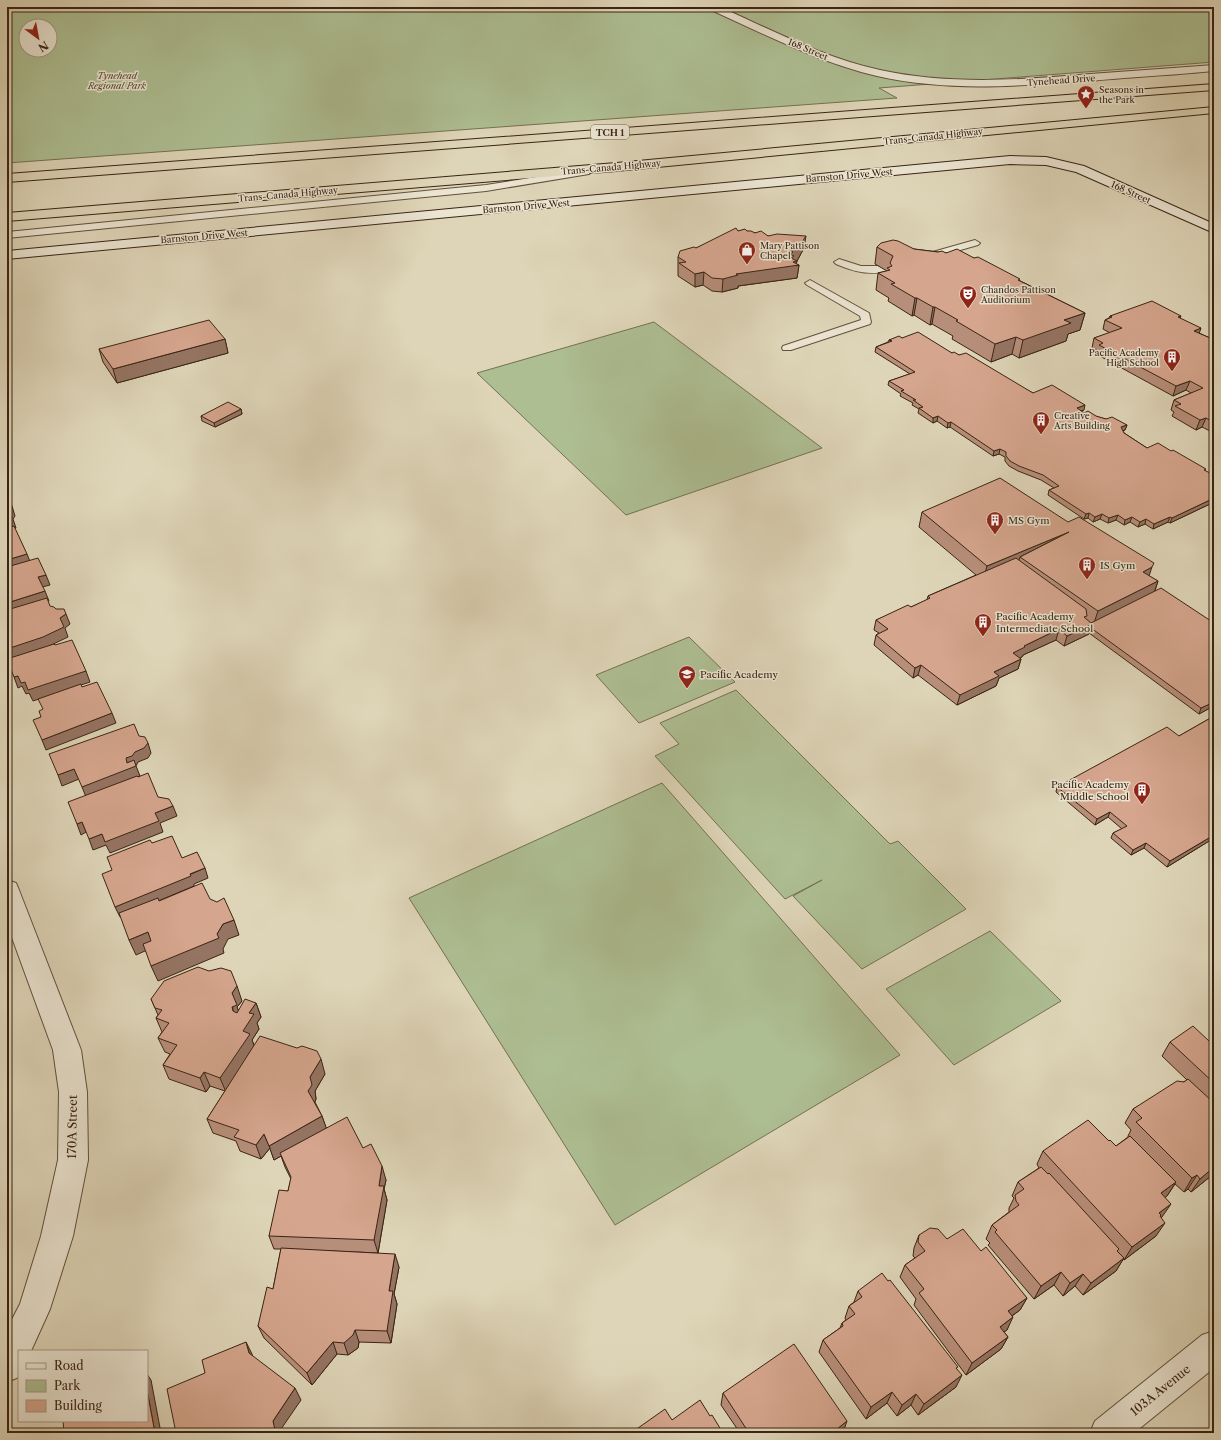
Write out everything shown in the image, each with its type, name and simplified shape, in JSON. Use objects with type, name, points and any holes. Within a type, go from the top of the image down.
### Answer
[{"type":"highway","name":"TCH 1","points":[[7,178],[1214,87]]},
{"type":"highway","name":"Trans-Canada Highway","points":[[7,217],[616,167],[1214,110]]},
{"type":"street","name":"168 Street","points":[[712,7],[829,58],[860,68],[908,79]]},
{"type":"street","name":"Tynehead Drive","points":[[908,79],[965,84],[1018,83],[1214,68]]},
{"type":"street","name":"Barnston Drive West","points":[[7,255],[1002,161],[1046,161]]},
{"type":"street","name":"168 Street","points":[[1046,161],[1080,169],[1214,229]]},
{"type":"street","name":"170A Street","points":[[7,890],[67,1050],[73,1092],[73,1160],[57,1236],[34,1309],[7,1364]]},
{"type":"street","name":"103A Avenue","points":[[1107,1433],[1214,1347]]},
{"type":"lane","points":[[7,235],[486,188],[616,167]]},
{"type":"lane","points":[[919,259],[975,243]]},
{"type":"lane","points":[[839,262],[854,268],[869,271],[884,269]]},
{"type":"lane","points":[[787,348],[866,322],[864,315],[810,283]]},
{"type":"green space","name":"Tynehead Regional Park","points":[[7,7],[1214,7],[1214,62],[879,88],[897,98],[7,163]]},
{"type":"green space","points":[[654,322],[822,448],[626,515],[477,373]]},
{"type":"green space","points":[[689,637],[735,682],[639,723],[596,675]]},
{"type":"green space","points":[[736,690],[890,844],[898,841],[966,909],[862,969],[793,896],[822,880],[785,899],[655,756],[679,744],[660,723]]},
{"type":"green space","points":[[662,783],[900,1055],[615,1225],[409,898]]},
{"type":"green space","points":[[990,931],[1061,1001],[954,1065],[886,989]]},
{"type":"building","points":[[736,228],[738,231],[745,229],[755,233],[761,231],[768,236],[777,234],[806,236],[798,248],[790,250],[793,252],[790,254],[794,256],[791,258],[797,261],[793,262],[799,265],[736,274],[738,275],[723,279],[712,278],[704,272],[695,274],[679,263],[686,262],[678,257],[680,251],[694,247],[696,248]]},
{"type":"building","name":"Chandos Pattison Auditorium","points":[[893,240],[914,249],[938,252],[942,251],[946,253],[957,249],[974,258],[978,257],[1020,279],[1018,280],[1085,313],[1064,320],[1071,323],[1023,340],[1016,337],[995,344],[956,321],[958,320],[891,284],[895,283],[878,273],[890,270],[887,268],[892,266],[890,263],[893,256],[877,247],[881,243]]},
{"type":"building","name":"Pacific Academy High School","points":[[1152,301],[1181,316],[1178,317],[1201,328],[1194,331],[1214,339],[1213,422],[1206,418],[1200,420],[1175,406],[1181,404],[1174,400],[1203,388],[1190,381],[1176,386],[1099,345],[1103,343],[1094,338],[1122,328],[1105,320],[1112,317],[1110,316]]},
{"type":"building","points":[[209,320],[225,339],[113,369],[99,349]]},
{"type":"building","name":"Creative Arts Building","points":[[918,332],[952,353],[954,352],[959,355],[966,353],[1033,393],[1052,385],[1085,405],[1077,408],[1084,413],[1088,411],[1096,416],[1106,419],[1112,417],[1127,425],[1121,427],[1124,433],[1147,448],[1158,443],[1171,451],[1173,450],[1214,475],[1214,484],[1210,486],[1212,499],[1172,518],[1170,517],[1154,524],[1146,519],[1140,522],[1132,517],[1125,520],[1118,515],[1109,518],[1102,514],[1095,517],[1089,513],[1086,514],[1049,490],[1059,486],[1043,475],[1010,461],[1006,456],[1006,452],[1000,449],[994,451],[951,422],[948,423],[938,416],[933,418],[919,408],[923,407],[913,400],[916,400],[901,391],[904,390],[889,381],[915,372],[876,347],[892,341],[889,340],[899,336],[902,338]]},
{"type":"building","points":[[228,402],[241,409],[214,423],[201,416]]},
{"type":"building","points":[[1000,478],[1068,522],[1079,517],[1154,563],[1152,567],[1143,572],[1158,581],[1098,611],[1020,557],[1069,532],[987,566],[922,512]]},
{"type":"building","points":[[7,503],[10,503],[12,506],[8,509],[12,518],[7,520]]},
{"type":"building","points":[[14,526],[27,554],[7,560],[7,528]]},
{"type":"building","points":[[38,558],[46,575],[38,577],[45,591],[7,603],[7,567]]},
{"type":"building","name":"Pacific Academy Intermediate School","points":[[1016,558],[1086,609],[1087,616],[1084,617],[1092,624],[1067,636],[1059,629],[1024,646],[1025,647],[1013,653],[1021,659],[994,672],[999,676],[960,695],[921,665],[915,668],[876,635],[888,629],[876,620],[908,605],[911,607],[930,598],[928,596]]},
{"type":"building","points":[[1161,588],[1214,623],[1214,704],[1212,703],[1201,708],[1091,628],[1091,623]]},
{"type":"building","points":[[47,598],[50,606],[56,609],[64,609],[66,614],[60,618],[64,627],[43,637],[7,649],[7,630],[12,629],[7,629],[7,610]]},
{"type":"building","points":[[72,640],[86,671],[28,690],[25,682],[21,683],[18,676],[14,677],[7,659],[54,644]]},
{"type":"building","points":[[97,682],[112,713],[42,740],[33,720],[41,717],[39,711],[43,709],[38,699],[81,684],[82,687]]},
{"type":"building","name":"Pacific Academy Middle School","points":[[1214,716],[1214,835],[1170,861],[1146,843],[1133,850],[1113,833],[1127,826],[1110,812],[1097,819],[1057,787],[1167,727],[1179,736]]},
{"type":"building","points":[[134,724],[139,736],[145,737],[148,743],[144,748],[126,758],[127,763],[134,760],[136,766],[82,787],[74,769],[58,775],[49,754]]},
{"type":"building","points":[[148,773],[158,797],[169,799],[173,806],[155,813],[159,821],[105,842],[102,834],[89,839],[82,822],[77,824],[68,802]]},
{"type":"building","points":[[172,836],[182,858],[197,852],[205,868],[190,874],[191,876],[115,907],[102,874],[112,870],[107,857],[150,840],[152,843]]},
{"type":"building","points":[[202,883],[210,899],[217,902],[224,898],[234,920],[223,924],[217,934],[219,938],[151,966],[143,944],[151,941],[148,932],[129,940],[119,913],[158,898],[159,901]]},
{"type":"building","points":[[198,967],[209,971],[221,968],[231,971],[237,986],[232,993],[237,1005],[232,1007],[233,1011],[237,1013],[245,999],[256,1003],[249,1013],[254,1014],[243,1031],[250,1034],[220,1078],[204,1072],[200,1078],[163,1065],[177,1045],[158,1038],[169,1023],[156,1018],[162,1010],[155,1008],[151,999],[164,981]]},
{"type":"building","points":[[1193,1026],[1209,1041],[1214,1037],[1214,1083],[1170,1042]]},
{"type":"building","points":[[260,1036],[297,1048],[302,1046],[317,1051],[321,1059],[310,1077],[312,1085],[308,1091],[322,1116],[269,1146],[264,1134],[256,1145],[234,1137],[239,1130],[207,1119]]},
{"type":"building","points":[[1188,1079],[1214,1103],[1214,1167],[1200,1179],[1197,1175],[1192,1178],[1136,1122],[1142,1118],[1133,1109],[1177,1081],[1184,1082]]},
{"type":"building","points":[[347,1117],[363,1148],[371,1144],[382,1166],[379,1186],[384,1186],[374,1240],[269,1236],[279,1190],[288,1191],[291,1177],[280,1153]]},
{"type":"building","points":[[1088,1120],[1116,1146],[1130,1136],[1176,1182],[1161,1193],[1171,1204],[1159,1213],[1165,1223],[1132,1247],[1043,1151]]},
{"type":"building","points":[[1041,1167],[1048,1174],[1049,1173],[1119,1249],[1117,1251],[1124,1258],[1091,1283],[1083,1274],[1070,1283],[1061,1272],[1041,1286],[995,1232],[997,1230],[992,1225],[1019,1205],[1016,1201],[1015,1195],[1024,1189],[1018,1182]]},
{"type":"building","points":[[930,1228],[938,1229],[947,1239],[963,1229],[981,1251],[986,1247],[1027,1298],[1008,1311],[1013,1317],[1000,1327],[1008,1337],[972,1363],[919,1293],[924,1289],[905,1265],[925,1251],[918,1242],[919,1235]]},
{"type":"building","points":[[281,1248],[395,1254],[389,1291],[393,1291],[387,1331],[355,1330],[353,1335],[344,1343],[333,1342],[307,1373],[258,1326],[267,1287],[273,1289]]},
{"type":"building","points":[[882,1273],[888,1281],[890,1280],[958,1367],[956,1368],[962,1375],[924,1404],[916,1394],[902,1405],[892,1392],[871,1407],[823,1340],[843,1326],[842,1323],[855,1314],[849,1306],[862,1297],[858,1291]]},
{"type":"building","points":[[246,1342],[249,1353],[295,1388],[273,1421],[275,1430],[273,1433],[176,1433],[167,1389],[205,1373],[202,1360]]},
{"type":"building","points":[[794,1344],[847,1421],[832,1433],[749,1433],[723,1393]]},
{"type":"building","points":[[148,1395],[155,1433],[64,1433],[63,1422],[148,1422]]},
{"type":"building","points":[[700,1400],[710,1416],[712,1415],[723,1433],[631,1433],[665,1409],[672,1420]]},
{"type":"place","name":"Seasons in the Park","points":[[1086,109]]},
{"type":"place","name":"Mary Pattison Chapel","points":[[747,265]]},
{"type":"place","name":"Chandos Pattison Auditorium","points":[[968,309]]},
{"type":"place","name":"Pacific Academy High School","points":[[1172,372]]},
{"type":"place","name":"Creative Arts Building","points":[[1041,435]]},
{"type":"place","name":"MS Gym","points":[[995,535]]},
{"type":"place","name":"IS Gym","points":[[1087,580]]},
{"type":"place","name":"Pacific Academy Intermediate School","points":[[983,637]]},
{"type":"place","name":"Pacific Academy","points":[[687,689]]},
{"type":"place","name":"Pacific Academy Middle School","points":[[1142,805]]}]
